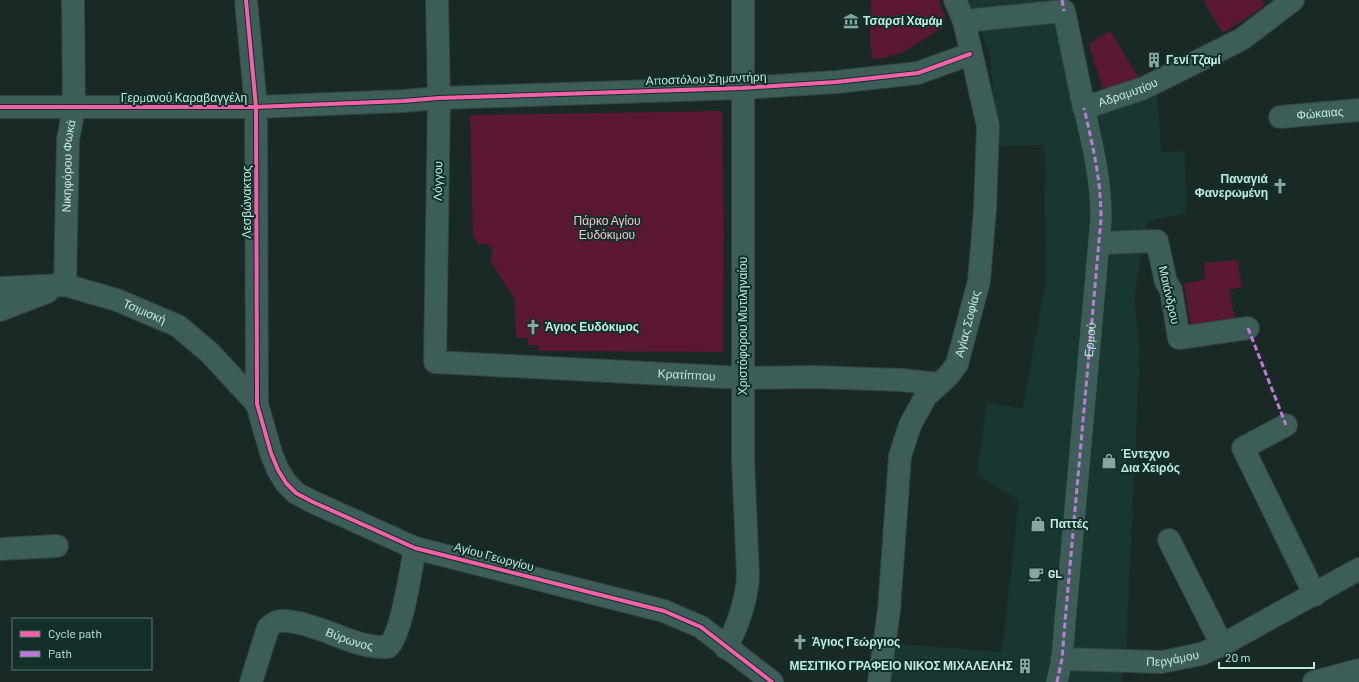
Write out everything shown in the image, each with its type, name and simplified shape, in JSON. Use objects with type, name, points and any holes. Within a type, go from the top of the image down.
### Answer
[{"type":"street","name":"Νικηφόρου Φωκά","points":[[64,285],[68,140],[74,108],[73,0]]},
{"type":"street","name":"Λεσβώνακτος","points":[[246,0],[256,107],[258,404]]},
{"type":"street","name":"Λόγγου","points":[[435,362],[439,98],[437,0]]},
{"type":"street","name":"Χριστόφορου Μυτιληναίου","points":[[726,648],[735,631],[748,591],[748,529],[744,460],[743,0]]},
{"type":"street","name":"Αγίας Σοφίας","points":[[879,682],[889,610],[900,456],[904,440],[917,410],[926,396],[937,384],[948,376],[957,364],[979,281],[986,209],[988,126],[970,54],[964,21],[955,0]]},
{"type":"street","name":"Αδραμυτίου","points":[[1084,108],[1144,88],[1242,39],[1293,0]]},
{"type":"street","points":[[964,21],[1063,6]]},
{"type":"street","name":"Ερμού","points":[[1057,682],[1062,659],[1075,495],[1100,243],[1101,190],[1098,167],[1063,6]]},
{"type":"street","name":"Αποστόλου Σημαντήρη","points":[[439,98],[742,88],[836,82],[918,73],[970,54]]},
{"type":"street","name":"Γερμανού Καραβαγγέλη","points":[[0,107],[256,107],[403,102],[439,98]]},
{"type":"street","name":"Φώκαιας","points":[[1280,117],[1359,110]]},
{"type":"street","name":"Μαιάνδρου","points":[[1100,243],[1157,241],[1166,282],[1171,290],[1179,338],[1248,328]]},
{"type":"street","points":[[0,310],[64,285]]},
{"type":"street","name":"Τσιμισκή","points":[[0,288],[64,285],[117,300],[178,326],[210,353],[258,404]]},
{"type":"street","name":"Κρατίππου","points":[[435,362],[744,378],[902,380],[937,384]]},
{"type":"street","name":"Αγίου Γεωργίου","points":[[258,404],[271,453],[278,470],[286,483],[296,492],[415,548],[664,610],[701,627],[726,648],[772,682]]},
{"type":"street","points":[[1286,425],[1243,448],[1315,595]]},
{"type":"street","points":[[1169,540],[1222,645]]},
{"type":"street","points":[[0,549],[57,546]]},
{"type":"street","name":"Βύρωνος","points":[[251,682],[268,628],[274,623],[280,621],[316,626],[339,636],[368,645],[388,647],[394,642],[415,548]]},
{"type":"street","name":"Περγάμου","points":[[1062,659],[1162,662],[1202,654],[1222,645],[1315,595],[1359,569]]},
{"type":"street","points":[[1314,682],[1359,670]]},
{"type":"shaded area","points":[[968,0],[1059,0],[1079,111],[1157,93],[1161,152],[1185,151],[1187,213],[1147,221],[1134,298],[1140,353],[1126,651],[1122,682],[884,682],[885,672],[897,644],[1002,652],[1019,500],[977,475],[987,402],[1023,409],[1046,278],[1044,145],[997,146],[990,55]]},
{"type":"green space","points":[[871,0],[939,0],[945,18],[942,28],[902,53],[873,60],[870,43]]},
{"type":"green space","points":[[1203,0],[1261,0],[1265,6],[1223,33]]},
{"type":"green space","points":[[1110,31],[1141,81],[1114,92],[1103,90],[1089,44]]},
{"type":"green space","name":"Πάρκο Αγίου Ευδόκιμου","points":[[722,111],[724,233],[723,352],[538,351],[538,345],[528,345],[528,338],[516,338],[515,300],[490,260],[493,254],[491,248],[487,244],[478,244],[473,235],[470,115]]},
{"type":"green space","points":[[1237,260],[1242,287],[1229,290],[1235,319],[1191,326],[1184,284],[1205,279],[1204,263]]},
{"type":"marked path","points":[[1062,0],[1064,11]]},
{"type":"marked path","points":[[1057,682],[1062,659],[1101,219],[1100,190],[1084,108]]},
{"type":"marked path","points":[[1248,328],[1286,425]]},
{"type":"cycle path","points":[[246,0],[256,107],[257,404],[271,453],[278,470],[286,483],[296,493],[313,502],[415,548],[664,611],[701,627],[772,682]]},
{"type":"cycle path","points":[[0,107],[256,107],[403,101],[439,98],[742,88],[836,82],[918,73],[970,54]]},
{"type":"place","name":"Τσαρσί Χαμάμ","points":[[851,21]]},
{"type":"place","name":"Γενί Τζαμί","points":[[1154,60]]},
{"type":"place","name":"Παναγιά Φανερωμένη","points":[[1280,186]]},
{"type":"place","name":"Άγιος Ευδόκιμος","points":[[533,327]]},
{"type":"place","name":"Έντεχνο Δια Χειρός","points":[[1109,461]]},
{"type":"place","name":"Παττές","points":[[1038,524]]},
{"type":"place","name":"GL","points":[[1036,574]]},
{"type":"place","name":"Άγιος Γεώργιος","points":[[800,642]]},
{"type":"place","name":"ΜΕΣΙΤΙΚΟ ΓΡΑΦΕΙΟ ΝΙΚΟΣ ΜΙΧΑΛΕΛΗΣ","points":[[1025,666]]}]
